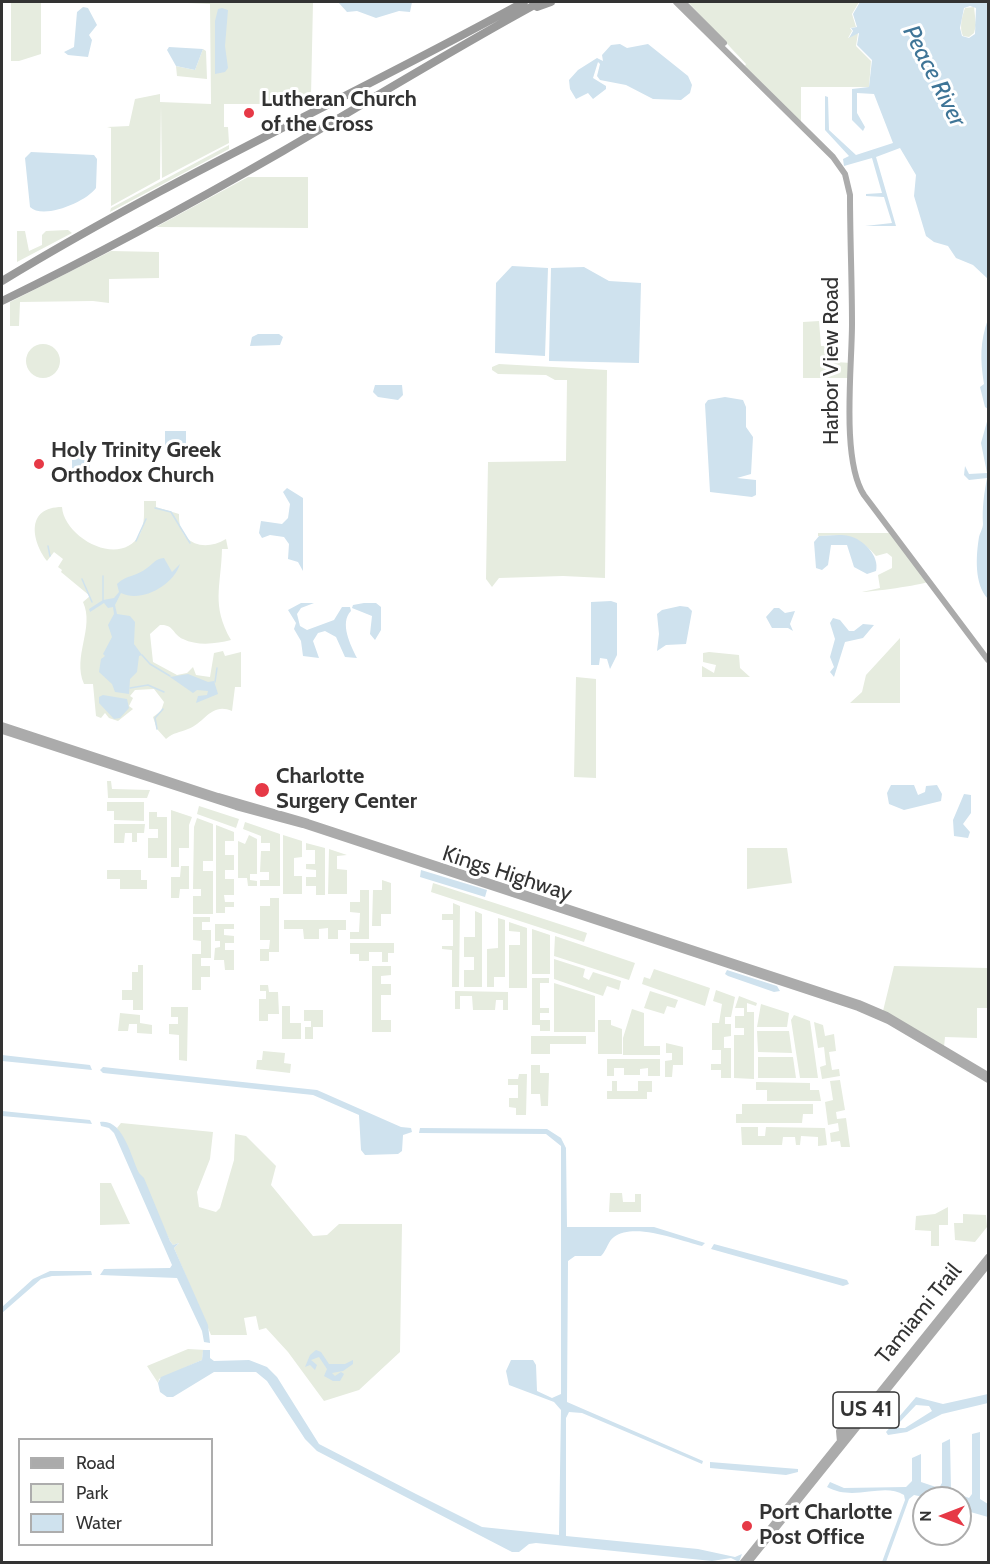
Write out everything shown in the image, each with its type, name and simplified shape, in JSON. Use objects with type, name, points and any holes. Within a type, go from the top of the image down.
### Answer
[{"type":"highway","points":[[496,17],[519,2]]},
{"type":"highway","points":[[2,281],[221,158],[372,84],[524,2]]},
{"type":"highway","points":[[2,302],[127,237],[271,157],[505,20],[540,2]]},
{"type":"highway","points":[[505,20],[551,2]]},
{"type":"main road","name":"Harbor View Road","points":[[676,2],[704,26]]},
{"type":"main road","name":"Harbor View Road","points":[[683,2],[837,160],[845,174],[850,195],[852,315],[850,431],[852,464],[858,485],[988,660]]},
{"type":"main road","name":"Kings Highway","points":[[2,725],[62,748],[236,807],[305,826],[866,1011],[988,1078]]},
{"type":"main road","name":"Kings Highway","points":[[2,731],[62,748]]},
{"type":"main road","name":"Kings Highway","points":[[956,1059],[972,1071],[988,1078]]},
{"type":"main road","name":"Tamiami Trail","points":[[746,1561],[914,1358],[922,1339],[988,1257]]},
{"type":"main road","name":"Tamiami Trail","points":[[760,1545],[882,1389],[988,1265]]},
{"type":"main road","points":[[746,1561],[747,1547],[760,1545],[764,1553]]},
{"type":"green space","points":[[11,2],[41,2],[41,54],[19,61],[11,61]]},
{"type":"green space","points":[[164,2],[313,2],[311,96],[303,104],[224,104],[224,127],[228,127],[229,143],[162,178],[161,105],[160,179],[111,206],[111,128],[107,127],[129,126],[135,99],[160,94],[160,102],[211,104],[210,4]]},
{"type":"green space","points":[[688,2],[859,2],[852,14],[856,27],[850,28],[852,31],[848,38],[858,33],[856,46],[871,61],[869,87],[801,87],[801,122],[745,66],[746,64]]},
{"type":"green space","points":[[974,7],[976,25],[974,33],[969,37],[963,36],[961,26],[965,8]]},
{"type":"green space","points":[[203,49],[206,51],[207,79],[177,76],[176,66],[195,70]]},
{"type":"green space","points":[[229,145],[229,149],[110,212],[111,208]]},
{"type":"green space","points":[[248,177],[308,177],[308,228],[156,227]]},
{"type":"green space","points":[[68,230],[72,233],[17,262],[17,231],[25,231],[29,251],[42,245],[42,235],[46,231]]},
{"type":"green space","points":[[111,251],[159,252],[159,278],[109,279],[109,303],[93,301],[20,302],[19,326],[10,326],[10,302]]},
{"type":"green space","points":[[819,321],[821,346],[836,346],[836,362],[851,363],[851,378],[803,378],[803,322]]},
{"type":"green space","points":[[43,344],[55,349],[60,361],[55,373],[43,378],[31,373],[26,361],[31,349]]},
{"type":"green space","points":[[499,364],[607,370],[605,578],[563,576],[499,578],[492,587],[486,579],[488,462],[566,461],[567,380],[555,380],[546,375],[498,374],[492,370],[492,367]]},
{"type":"green space","points":[[144,501],[156,501],[156,507],[179,514],[183,532],[194,543],[209,545],[226,539],[228,549],[222,549],[219,606],[231,640],[194,643],[179,637],[168,626],[160,625],[150,634],[153,662],[177,675],[187,673],[193,667],[196,675],[210,677],[214,653],[223,651],[225,656],[241,652],[241,687],[235,687],[232,711],[219,709],[213,711],[194,726],[166,739],[157,729],[153,717],[161,711],[164,702],[154,689],[135,690],[130,696],[133,698],[129,706],[133,709],[118,721],[109,718],[105,713],[101,718],[96,716],[93,684],[84,684],[80,663],[87,622],[83,602],[90,596],[61,572],[62,570],[58,567],[63,559],[54,552],[47,561],[35,535],[37,519],[42,512],[50,508],[62,507],[65,518],[72,529],[83,538],[107,549],[120,549],[131,544],[142,530]]},
{"type":"green space","points":[[818,533],[891,533],[928,582],[862,592],[880,588],[878,575],[892,568],[892,557],[887,553],[876,556],[857,540],[835,535],[818,536]]},
{"type":"green space","points":[[900,638],[900,703],[850,703],[862,692],[866,675]]},
{"type":"green space","points":[[703,653],[739,655],[740,668],[750,677],[702,677],[702,666],[714,673],[716,665],[703,662]]},
{"type":"green space","points":[[576,677],[596,679],[596,778],[574,777]]},
{"type":"green space","points":[[107,781],[111,781],[112,789],[150,790],[147,798],[108,798]]},
{"type":"green space","points":[[107,802],[144,802],[144,821],[114,820],[114,811],[107,811]]},
{"type":"green space","points":[[199,806],[239,819],[236,828],[197,814]]},
{"type":"green space","points":[[171,810],[192,817],[189,825],[189,848],[179,848],[179,867],[171,867]]},
{"type":"green space","points":[[149,812],[157,812],[157,817],[167,817],[167,858],[148,858],[148,838],[158,838],[158,829],[149,829]]},
{"type":"green space","points":[[197,818],[213,824],[213,861],[203,861],[203,871],[213,871],[213,914],[193,914],[193,896],[201,896],[201,889],[193,889],[194,827]]},
{"type":"green space","points":[[245,822],[280,834],[280,886],[260,886],[260,880],[269,880],[269,872],[260,872],[261,851],[270,851],[270,843],[261,843],[261,836],[243,829]]},
{"type":"green space","points":[[114,824],[145,824],[144,833],[137,833],[137,842],[132,842],[132,833],[125,833],[124,843],[114,843]]},
{"type":"green space","points":[[216,825],[234,832],[234,841],[225,841],[225,855],[234,855],[234,870],[225,870],[225,879],[234,879],[234,895],[224,895],[225,902],[234,902],[234,907],[225,907],[225,913],[216,913]]},
{"type":"green space","points":[[249,835],[257,839],[257,874],[250,874],[250,880],[257,881],[257,886],[248,886],[247,878],[238,878],[238,841],[245,844]]},
{"type":"green space","points":[[283,835],[302,841],[302,857],[294,858],[294,876],[302,876],[302,894],[283,894]]},
{"type":"green space","points":[[306,843],[325,848],[325,895],[316,895],[316,886],[306,886],[306,877],[316,877],[316,870],[306,869],[306,864],[315,864],[315,850],[306,850]]},
{"type":"green space","points":[[747,848],[787,848],[792,883],[747,889]]},
{"type":"green space","points":[[329,849],[347,855],[337,856],[337,869],[347,870],[347,894],[328,894]]},
{"type":"green space","points":[[181,866],[189,866],[189,889],[180,889],[179,898],[171,898],[171,877],[180,877]]},
{"type":"green space","points":[[107,870],[141,870],[141,880],[147,880],[147,889],[120,889],[120,879],[107,879]]},
{"type":"green space","points":[[382,880],[391,883],[391,914],[381,914],[381,926],[372,926],[373,890],[382,890]]},
{"type":"green space","points":[[433,883],[587,933],[584,942],[431,892]]},
{"type":"green space","points":[[360,890],[369,890],[369,939],[350,939],[350,932],[359,932],[360,913],[350,912],[350,902],[360,902]]},
{"type":"green space","points":[[270,898],[279,898],[279,952],[269,952],[269,961],[260,961],[260,949],[269,949],[270,940],[260,940],[260,906],[270,906]]},
{"type":"green space","points":[[453,903],[460,906],[459,987],[452,987],[452,950],[442,949],[442,946],[453,946],[453,920],[442,920],[442,914],[453,914]]},
{"type":"green space","points":[[475,911],[482,914],[482,987],[464,987],[464,970],[474,970],[474,957],[464,957],[464,937],[475,937]]},
{"type":"green space","points":[[193,917],[210,917],[210,922],[202,922],[202,930],[211,930],[211,958],[201,958],[201,966],[210,966],[210,977],[201,977],[201,990],[192,990],[192,954],[201,954],[201,941],[193,940]]},
{"type":"green space","points":[[498,918],[505,920],[505,977],[494,977],[494,987],[487,987],[487,949],[498,948]]},
{"type":"green space","points":[[284,920],[346,920],[346,930],[338,930],[338,939],[328,939],[328,928],[319,929],[319,939],[304,939],[303,929],[284,929]]},
{"type":"green space","points":[[509,922],[527,928],[527,988],[509,988],[509,945],[520,945],[520,932],[509,931]]},
{"type":"green space","points":[[215,924],[234,924],[234,929],[224,929],[224,935],[234,936],[234,943],[225,943],[225,950],[234,950],[234,970],[225,970],[224,960],[214,960],[215,948],[220,947],[220,941],[215,941]]},
{"type":"green space","points":[[532,929],[550,935],[550,974],[532,974]]},
{"type":"green space","points":[[555,936],[635,963],[629,980],[554,956]]},
{"type":"green space","points":[[350,943],[394,943],[394,953],[388,953],[388,962],[382,962],[382,952],[369,952],[369,961],[359,961],[359,954],[350,954]]},
{"type":"green space","points":[[554,959],[585,969],[583,977],[589,980],[593,972],[621,981],[619,990],[607,986],[603,996],[554,979]]},
{"type":"green space","points":[[138,965],[143,965],[143,1010],[133,1010],[133,1000],[122,1000],[122,990],[132,990],[132,972],[138,972]]},
{"type":"green space","points":[[372,966],[391,966],[391,975],[381,976],[381,984],[391,984],[391,995],[381,995],[381,1020],[391,1020],[391,1032],[372,1032]]},
{"type":"green space","points":[[894,966],[988,968],[988,1008],[977,1008],[977,1038],[945,1037],[944,1047],[883,1011]]},
{"type":"green space","points":[[654,969],[710,988],[705,1006],[642,984],[644,977],[650,979]]},
{"type":"green space","points":[[532,978],[549,978],[549,983],[540,983],[540,1008],[549,1008],[549,1013],[540,1013],[540,1020],[550,1020],[550,1031],[540,1031],[540,1025],[532,1025]]},
{"type":"green space","points":[[554,983],[595,996],[595,1032],[554,1032]]},
{"type":"green space","points":[[260,985],[268,985],[269,992],[278,992],[279,1014],[268,1014],[268,1021],[259,1021],[259,999],[266,999],[266,991],[260,991]]},
{"type":"green space","points":[[716,990],[735,997],[731,1017],[725,1017],[725,1024],[731,1024],[731,1036],[724,1037],[724,1048],[731,1048],[731,1078],[721,1078],[721,1070],[711,1070],[711,1064],[721,1064],[721,1050],[712,1050],[712,1023],[719,1023],[722,1004],[713,1001]]},
{"type":"green space","points":[[455,991],[508,992],[508,1010],[503,1010],[503,1000],[496,1000],[495,1010],[473,1010],[472,996],[460,996],[460,1009],[455,1009]]},
{"type":"green space","points":[[650,991],[678,1000],[675,1008],[667,1006],[664,1014],[644,1008]]},
{"type":"green space","points":[[739,996],[757,1003],[756,1006],[747,1003],[747,1012],[754,1012],[754,1079],[734,1078],[734,1035],[744,1035],[744,1028],[735,1028],[735,1016],[744,1016],[744,1008],[735,1008]]},
{"type":"green space","points":[[761,1004],[789,1013],[787,1027],[757,1027]]},
{"type":"green space","points":[[282,1006],[290,1006],[290,1023],[301,1023],[301,1039],[282,1039]]},
{"type":"green space","points":[[171,1007],[188,1007],[187,1061],[179,1060],[179,1035],[169,1034],[169,1024],[178,1024],[178,1017],[171,1017]]},
{"type":"green space","points":[[632,1009],[644,1013],[644,1046],[660,1046],[660,1055],[623,1055],[623,1038]]},
{"type":"green space","points":[[304,1010],[323,1010],[323,1027],[313,1027],[313,1039],[305,1039],[305,1027],[311,1027],[311,1021],[304,1021]]},
{"type":"green space","points":[[120,1013],[140,1015],[140,1023],[152,1025],[152,1034],[137,1033],[137,1024],[129,1024],[128,1031],[118,1031]]},
{"type":"green space","points":[[794,1015],[810,1021],[818,1078],[800,1078],[791,1020]]},
{"type":"green space","points":[[598,1020],[611,1020],[611,1025],[622,1029],[622,1054],[598,1054]]},
{"type":"green space","points":[[814,1022],[823,1025],[825,1036],[834,1034],[836,1051],[829,1052],[832,1070],[839,1069],[840,1076],[822,1079],[820,1067],[826,1065],[824,1047],[818,1048]]},
{"type":"green space","points":[[757,1031],[789,1031],[792,1053],[758,1052]]},
{"type":"green space","points":[[531,1036],[586,1036],[586,1044],[550,1044],[550,1054],[531,1054]]},
{"type":"green space","points":[[666,1043],[683,1047],[683,1065],[673,1065],[672,1077],[665,1077],[665,1061],[672,1060],[672,1053],[666,1053]]},
{"type":"green space","points":[[263,1051],[285,1053],[284,1063],[291,1064],[290,1073],[256,1069],[257,1060],[262,1060]]},
{"type":"green space","points":[[758,1057],[793,1057],[796,1078],[758,1078]]},
{"type":"green space","points":[[607,1059],[660,1059],[660,1076],[648,1076],[648,1068],[640,1069],[640,1075],[624,1075],[624,1068],[614,1068],[614,1076],[607,1076]]},
{"type":"green space","points":[[531,1065],[540,1065],[540,1073],[549,1073],[548,1106],[541,1106],[540,1094],[531,1094]]},
{"type":"green space","points":[[519,1074],[527,1074],[526,1115],[516,1115],[516,1108],[509,1107],[509,1098],[518,1098],[518,1085],[508,1085],[508,1079],[518,1079]]},
{"type":"green space","points":[[840,1080],[845,1110],[836,1112],[837,1119],[846,1118],[850,1147],[841,1147],[840,1141],[831,1142],[830,1133],[839,1131],[838,1123],[828,1125],[825,1102],[833,1100],[830,1081]]},
{"type":"green space","points":[[612,1081],[617,1081],[617,1091],[638,1091],[638,1081],[652,1081],[652,1092],[647,1092],[647,1099],[607,1099],[607,1091],[612,1091]]},
{"type":"green space","points":[[756,1082],[810,1083],[810,1090],[819,1090],[821,1101],[767,1101],[767,1090],[756,1090]]},
{"type":"green space","points":[[742,1104],[813,1104],[813,1114],[803,1114],[802,1123],[736,1123],[736,1114],[742,1114]]},
{"type":"green space","points":[[121,1123],[213,1132],[210,1159],[197,1192],[199,1207],[216,1212],[220,1208],[234,1160],[235,1134],[246,1136],[276,1166],[271,1185],[313,1236],[327,1235],[339,1224],[402,1224],[400,1352],[359,1390],[324,1401],[288,1352],[266,1328],[259,1330],[256,1316],[244,1318],[247,1335],[211,1335],[174,1248],[179,1243],[173,1245],[170,1241],[117,1128]]},
{"type":"green space","points":[[741,1127],[758,1127],[758,1136],[765,1136],[766,1127],[825,1128],[827,1145],[818,1146],[818,1137],[801,1136],[800,1145],[796,1145],[795,1137],[783,1137],[782,1145],[742,1145]]},
{"type":"green space","points":[[100,1183],[111,1183],[130,1224],[100,1225]]},
{"type":"green space","points":[[610,1193],[622,1193],[623,1202],[635,1202],[635,1194],[641,1194],[641,1212],[609,1212]]},
{"type":"green space","points":[[948,1207],[948,1225],[939,1225],[939,1246],[931,1246],[931,1231],[915,1230],[916,1216],[935,1214]]},
{"type":"green space","points":[[963,1214],[986,1215],[987,1227],[975,1242],[955,1240],[954,1223],[963,1223]]},
{"type":"green space","points":[[188,1349],[206,1350],[203,1351],[202,1360],[159,1379],[158,1383],[147,1366]]},
{"type":"water","points":[[338,2],[412,2],[410,12],[399,11],[376,18],[357,11],[347,12]]},
{"type":"water","name":"Peace River","points":[[860,2],[988,2],[988,279],[973,265],[956,258],[948,246],[934,242],[926,236],[914,196],[916,175],[900,148],[876,157],[896,226],[865,226],[892,223],[884,197],[866,196],[866,194],[882,193],[872,158],[844,166],[843,159],[849,156],[825,130],[825,96],[828,97],[829,130],[856,155],[893,143],[874,94],[857,93],[857,113],[865,127],[863,131],[852,120],[852,89],[869,87],[872,60],[857,45],[859,33],[849,38],[853,31],[851,28],[857,27],[853,14]],"holes":[[[970,6],[976,8],[975,34],[969,38],[962,36],[960,28],[964,8]]]},
{"type":"water","points":[[83,7],[88,8],[97,25],[89,35],[92,40],[88,57],[68,55],[64,52],[74,47],[77,12]]},
{"type":"water","points":[[218,9],[228,10],[225,46],[228,68],[225,72],[215,74],[215,21]]},
{"type":"water","points":[[620,44],[627,48],[648,44],[688,76],[692,85],[690,93],[681,100],[653,99],[626,85],[600,80],[597,76],[600,64],[598,62],[593,78],[606,86],[606,89],[593,99],[588,93],[576,99],[570,89],[569,80],[578,70],[597,58],[603,61],[602,55],[611,45]]},
{"type":"water","points":[[169,47],[203,49],[195,70],[176,66],[167,50]]},
{"type":"water","points":[[31,152],[94,155],[97,159],[96,188],[83,199],[64,208],[44,211],[30,207],[25,158]]},
{"type":"water","points":[[512,266],[548,268],[545,356],[495,353],[496,283]]},
{"type":"water","points":[[584,267],[609,281],[641,283],[639,363],[549,361],[551,268]]},
{"type":"water","points":[[988,319],[988,409],[985,407],[980,387],[984,384],[982,351],[983,335]]},
{"type":"water","points":[[258,334],[279,334],[283,337],[280,345],[250,346],[252,337]]},
{"type":"water","points":[[375,385],[402,385],[403,395],[398,400],[378,397],[373,392]]},
{"type":"water","points":[[725,397],[743,400],[746,407],[746,427],[753,437],[751,474],[737,478],[756,480],[756,495],[752,497],[710,492],[705,404],[708,400]]},
{"type":"water","points":[[988,418],[988,599],[980,586],[977,561],[987,478],[969,480],[964,475],[965,466],[969,474],[987,473],[981,443]]},
{"type":"water","points":[[165,431],[186,431],[186,443],[182,451],[165,449]]},
{"type":"water","points":[[87,443],[90,447],[90,470],[72,471],[72,444]]},
{"type":"water","points":[[287,488],[303,498],[303,571],[298,562],[288,559],[289,544],[284,537],[270,535],[262,538],[259,533],[261,521],[282,524],[288,518],[290,504],[283,492]]},
{"type":"water","points":[[845,535],[865,544],[873,554],[877,565],[876,571],[867,574],[854,567],[847,545],[831,545],[828,565],[822,570],[816,568],[814,542],[819,536]]},
{"type":"water","points":[[164,558],[172,572],[180,564],[171,579],[147,594],[129,596],[121,593],[115,605],[117,614],[130,616],[135,622],[134,644],[142,655],[139,656],[137,672],[130,679],[129,694],[115,692],[112,684],[99,672],[101,659],[105,656],[103,654],[112,637],[108,625],[114,614],[113,607],[108,608],[104,603],[90,612],[89,609],[103,600],[114,598],[119,592],[117,584],[121,581],[140,573],[157,560]]},
{"type":"water","points":[[591,602],[617,603],[617,655],[610,669],[607,659],[600,658],[599,665],[591,665]]},
{"type":"water","points":[[301,603],[314,603],[301,608],[297,614],[300,626],[307,630],[334,620],[342,607],[350,607],[346,628],[357,658],[345,657],[336,637],[325,631],[318,633],[313,641],[319,658],[303,656],[301,641],[294,629],[296,623],[288,610]]},
{"type":"water","points":[[376,603],[381,607],[381,630],[375,640],[370,634],[372,616],[352,608],[353,605]]},
{"type":"water","points":[[680,606],[688,607],[692,611],[686,644],[666,645],[657,651],[659,634],[657,614],[662,610]]},
{"type":"water","points":[[774,608],[779,608],[785,613],[795,611],[790,624],[793,631],[788,628],[772,628],[766,617]]},
{"type":"water","points":[[833,618],[840,620],[849,631],[854,631],[863,624],[874,625],[863,638],[845,642],[834,677],[830,672],[834,667],[830,657],[835,639],[830,623]]},
{"type":"water","points":[[188,674],[208,682],[214,681],[218,694],[196,703],[198,696],[207,695],[208,691],[197,690],[193,693],[170,677]]},
{"type":"water","points":[[103,695],[127,699],[129,708],[120,718],[114,719],[99,703],[99,697]]},
{"type":"water","points":[[891,785],[914,785],[918,795],[925,792],[926,786],[937,785],[942,794],[941,801],[904,810],[889,804],[887,793]]},
{"type":"water","points":[[964,794],[971,795],[971,813],[963,824],[970,832],[968,838],[954,836],[953,820]]},
{"type":"water","points":[[421,870],[487,890],[485,897],[420,877]]},
{"type":"water","points":[[727,970],[777,986],[780,991],[774,992],[728,976],[725,974]]},
{"type":"water","points":[[2,1055],[90,1065],[92,1070],[2,1061]]},
{"type":"water","points":[[103,1067],[317,1090],[401,1127],[411,1128],[412,1132],[403,1135],[402,1151],[398,1154],[365,1155],[361,1150],[359,1115],[313,1095],[103,1073],[100,1070]]},
{"type":"water","points":[[2,1111],[90,1120],[92,1124],[2,1116]]},
{"type":"water","points":[[100,1122],[108,1122],[120,1132],[139,1173],[144,1178],[170,1241],[173,1245],[179,1243],[174,1248],[208,1325],[210,1343],[204,1342],[202,1331],[177,1278],[100,1275],[104,1269],[170,1268],[172,1265],[114,1133],[109,1128],[101,1126]]},
{"type":"water","points":[[420,1128],[547,1129],[561,1138],[566,1148],[567,1227],[654,1227],[705,1243],[702,1246],[658,1234],[634,1231],[614,1237],[601,1256],[575,1256],[568,1261],[567,1402],[703,1461],[702,1464],[582,1413],[569,1412],[566,1418],[566,1536],[698,1549],[735,1557],[742,1554],[739,1562],[731,1558],[712,1561],[536,1543],[529,1544],[519,1552],[512,1552],[317,1451],[305,1439],[267,1381],[256,1372],[214,1372],[173,1397],[167,1397],[160,1392],[158,1383],[161,1377],[202,1360],[203,1350],[210,1350],[210,1358],[214,1361],[249,1360],[267,1367],[277,1377],[319,1444],[482,1527],[559,1535],[561,1410],[554,1402],[509,1385],[506,1371],[511,1360],[533,1360],[536,1365],[537,1391],[552,1398],[561,1394],[561,1146],[546,1134],[419,1133]]},
{"type":"water","points":[[714,1244],[847,1280],[849,1284],[843,1286],[711,1249]]},
{"type":"water","points":[[50,1271],[91,1271],[92,1275],[52,1276],[41,1279],[2,1313],[2,1307],[33,1279]]},
{"type":"water","points":[[316,1350],[321,1352],[329,1364],[345,1364],[353,1360],[353,1364],[343,1371],[332,1373],[335,1376],[341,1372],[344,1374],[340,1381],[333,1381],[324,1376],[327,1369],[319,1357],[311,1360],[317,1365],[315,1370],[310,1365],[305,1367],[310,1355]]},
{"type":"water","points":[[988,1394],[988,1403],[942,1414],[907,1432],[888,1435],[886,1432],[916,1397],[943,1404]],"holes":[[[916,1405],[929,1406],[932,1411],[905,1428],[899,1428],[898,1424]]]},
{"type":"water","points":[[980,1432],[980,1499],[988,1504],[988,1517],[972,1512],[972,1434]]},
{"type":"water","points":[[950,1439],[951,1486],[940,1486],[942,1443]]},
{"type":"water","points":[[921,1454],[921,1482],[933,1486],[912,1486],[912,1497],[909,1499],[886,1562],[882,1562],[905,1500],[904,1495],[887,1490],[847,1493],[827,1487],[830,1482],[844,1488],[906,1487],[912,1481],[912,1458]]},
{"type":"water","points":[[710,1462],[798,1469],[798,1472],[786,1475],[710,1468]]},
{"type":"waterway","points":[[155,508],[171,512],[190,543]]},
{"type":"waterway","points":[[136,541],[146,519]]},
{"type":"waterway","points":[[48,546],[50,556]]},
{"type":"waterway","points":[[103,576],[103,600]]},
{"type":"waterway","points":[[82,579],[92,602]]},
{"type":"waterway","points":[[142,655],[150,664],[170,676]]},
{"type":"waterway","points":[[215,682],[217,668]]},
{"type":"waterway","points":[[130,688],[148,685],[164,692]]},
{"type":"waterway","points":[[157,729],[155,718],[163,709]]},
{"type":"place","name":"Lutheran Church of the Cross","points":[[249,113]]},
{"type":"place","name":"Holy Trinity Greek Orthodox Church","points":[[39,464]]},
{"type":"place","name":"Charlotte Surgery Center","points":[[262,790]]},
{"type":"place","name":"Port Charlotte Post Office","points":[[747,1526]]}]
